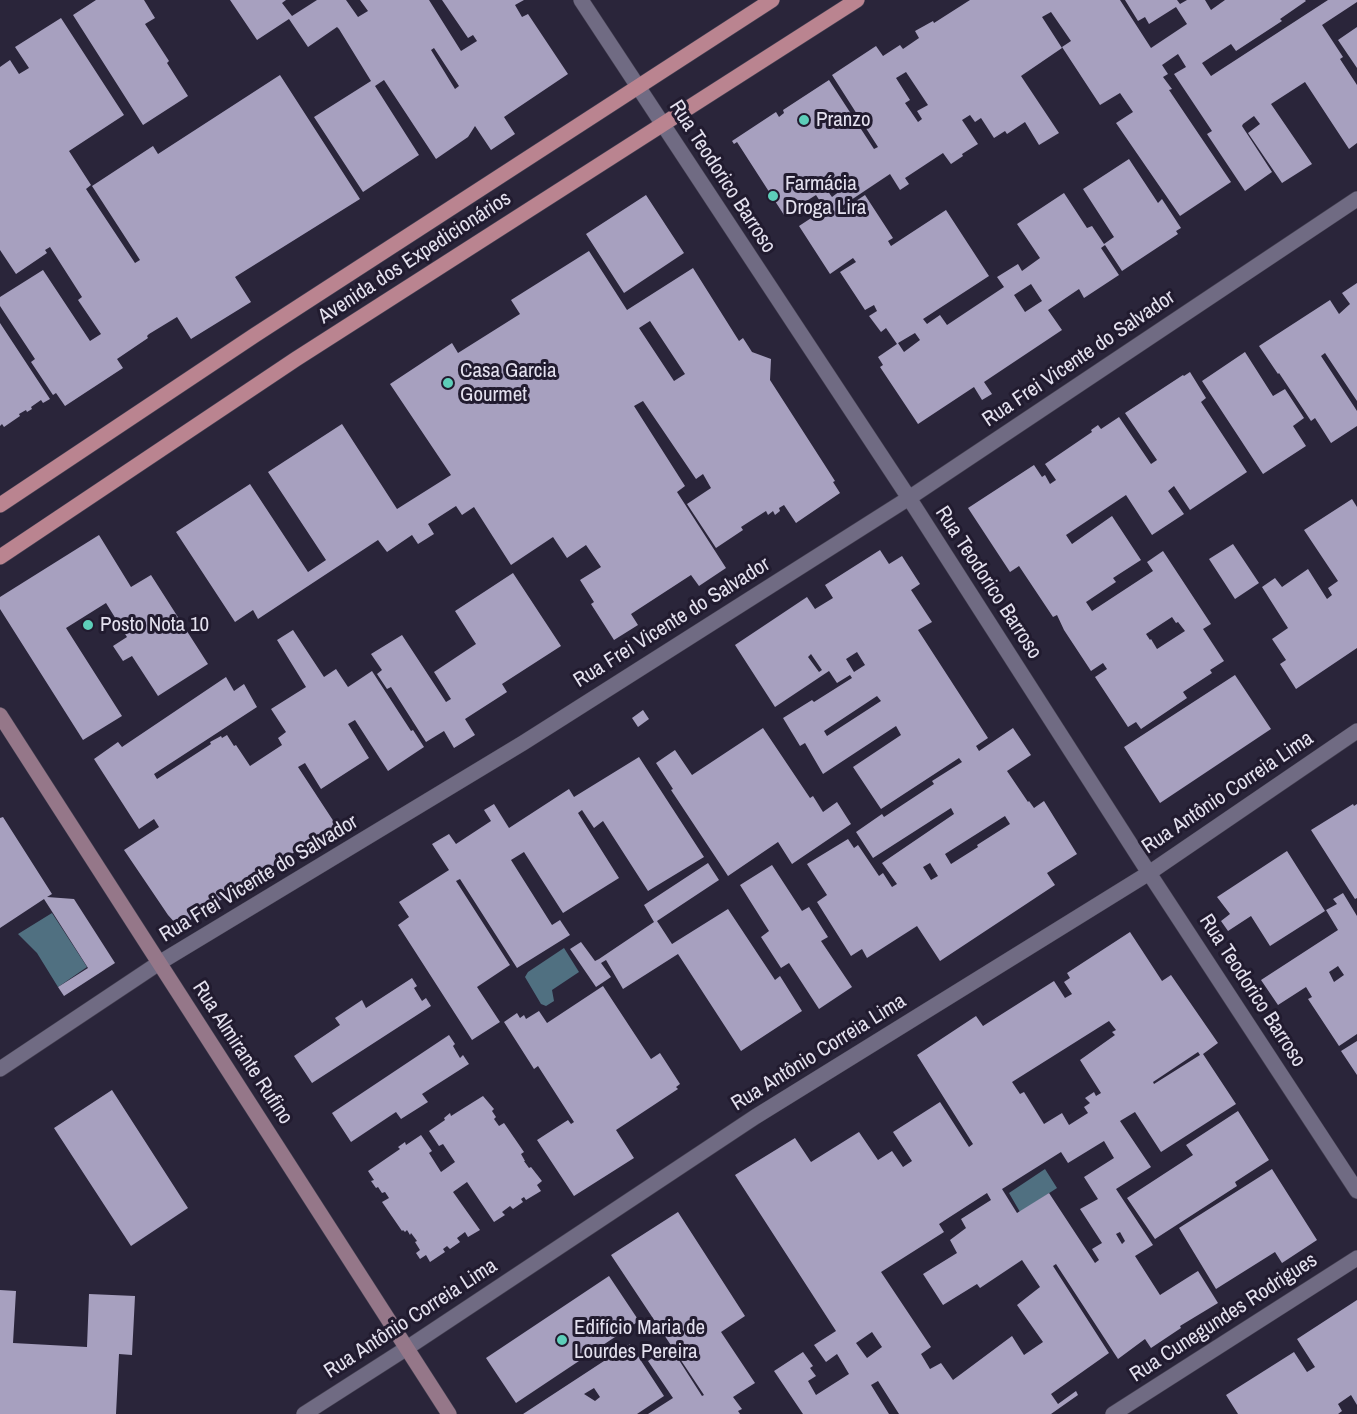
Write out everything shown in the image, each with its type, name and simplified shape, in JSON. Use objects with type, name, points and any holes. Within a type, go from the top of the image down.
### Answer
[{"type":"main road","name":"Avenida dos Expedicionários","points":[[0,505],[255,335],[772,0]]},
{"type":"main road","name":"Avenida dos Expedicionários","points":[[0,557],[296,359],[857,0]]},
{"type":"street","name":"Rua Teodorico Barroso","points":[[581,0],[909,498],[1149,873],[1357,1191]]},
{"type":"street","name":"Rua Frei Vicente do Salvador","points":[[0,1069],[159,963],[523,743],[909,498],[1357,199]]},
{"type":"street","name":"Rua Almirante Rufino","points":[[0,715],[449,1414]]},
{"type":"street","name":"Rua Antônio Correia Lima","points":[[304,1414],[755,1117],[1149,873],[1357,731]]},
{"type":"street","name":"Rua Cunegundes Rodrigues","points":[[1113,1414],[1357,1258]]},
{"type":"water","points":[[52,913],[87,967],[58,987],[37,953],[18,934]]},
{"type":"water","points":[[564,948],[579,972],[552,990],[554,1001],[546,1006],[541,1004],[525,977],[528,972]]},
{"type":"water","points":[[1045,1169],[1057,1188],[1020,1212],[1009,1193]]},
{"type":"building","points":[[96,0],[144,0],[155,18],[145,24],[188,96],[143,125],[73,15]]},
{"type":"building","points":[[230,0],[286,0],[282,3],[292,16],[317,0],[346,0],[358,17],[368,11],[360,0],[429,0],[461,51],[477,41],[473,35],[468,38],[442,0],[524,0],[515,5],[522,17],[528,14],[568,74],[504,117],[515,134],[491,150],[475,126],[468,137],[436,159],[384,80],[375,86],[419,155],[363,192],[314,117],[371,81],[339,29],[337,27],[308,47],[289,19],[257,40]],"holes":[[[434,48],[459,86],[455,89],[431,50]]]},
{"type":"building","points":[[970,0],[1120,0],[1151,48],[1187,24],[1176,7],[1149,24],[1145,17],[1138,21],[1125,0],[1177,0],[1180,4],[1187,0],[1205,0],[1211,10],[1225,0],[1306,1],[1280,19],[1282,21],[1236,51],[1231,44],[1202,63],[1211,76],[1328,0],[1357,0],[1322,25],[1343,57],[1340,59],[1357,85],[1357,143],[1349,149],[1305,82],[1271,104],[1312,164],[1282,183],[1248,133],[1260,124],[1254,116],[1242,126],[1272,172],[1245,191],[1207,134],[1212,131],[1174,74],[1186,67],[1178,54],[1162,65],[1168,74],[1163,77],[1172,89],[1169,90],[1231,182],[1180,216],[1116,123],[1133,112],[1120,93],[1100,105],[1062,47],[1071,41],[1051,12],[1042,17],[1062,48],[1021,76],[1059,133],[1039,145],[1025,122],[1007,134],[1005,131],[994,138],[981,118],[975,122],[970,115],[962,120],[978,144],[962,154],[963,156],[951,164],[943,153],[905,178],[909,184],[900,190],[890,174],[839,208],[841,211],[865,195],[893,238],[888,241],[891,246],[946,210],[989,276],[923,319],[927,324],[940,315],[947,325],[1004,287],[997,277],[1018,264],[1022,271],[1040,258],[1017,224],[1064,193],[1087,228],[1092,226],[1104,244],[1114,237],[1083,189],[1129,159],[1158,203],[1162,199],[1181,228],[1176,231],[1178,234],[1122,271],[1105,245],[1101,248],[1119,275],[1084,298],[1079,289],[1048,310],[1062,330],[984,382],[992,394],[982,400],[974,387],[918,424],[880,367],[883,365],[878,357],[897,344],[886,328],[881,332],[869,316],[877,311],[874,305],[865,310],[840,272],[856,262],[853,258],[830,274],[799,226],[825,209],[816,195],[784,215],[737,142],[734,144],[732,141],[776,112],[779,117],[784,113],[783,110],[829,80],[874,149],[878,147],[832,75],[876,46],[883,56],[900,45],[903,49],[919,38],[915,31],[933,21],[934,23]],"holes":[[[906,72],[928,105],[917,111],[922,119],[918,122],[905,103],[910,100],[896,78]],[[828,174],[840,191],[832,197],[820,180]],[[1031,284],[1042,301],[1025,312],[1014,295]],[[915,333],[920,340],[904,352],[898,343]]]},
{"type":"building","points":[[61,18],[124,115],[69,151],[91,185],[86,189],[135,263],[140,260],[92,186],[153,146],[158,154],[280,75],[360,199],[235,277],[251,302],[191,339],[177,317],[149,334],[148,338],[117,359],[123,368],[65,406],[56,393],[53,395],[31,362],[35,359],[0,306],[0,297],[43,270],[90,341],[101,334],[78,300],[82,297],[50,247],[45,250],[47,253],[16,274],[0,250],[0,67],[10,60],[19,74],[29,68],[15,47]]},
{"type":"building","points":[[1357,27],[1357,68],[1338,40]]},
{"type":"building","points":[[646,195],[684,253],[624,293],[586,234]]},
{"type":"building","points":[[589,251],[627,310],[693,268],[739,341],[743,338],[752,352],[771,359],[770,380],[835,481],[833,482],[840,493],[796,523],[784,505],[775,515],[773,511],[768,515],[766,511],[741,527],[743,530],[716,548],[687,504],[711,488],[703,474],[696,479],[643,401],[634,406],[685,486],[677,492],[726,568],[699,586],[691,575],[631,614],[638,625],[614,640],[591,604],[594,602],[580,580],[601,567],[586,545],[567,558],[553,537],[511,565],[474,507],[462,515],[456,506],[428,524],[434,534],[418,544],[412,535],[387,552],[378,540],[258,619],[253,610],[235,622],[176,532],[250,484],[308,572],[326,560],[268,472],[342,424],[397,509],[451,475],[390,384],[452,343],[458,353],[520,314],[511,300]],"holes":[[[650,321],[685,374],[674,381],[639,328]]]},
{"type":"building","points":[[1357,283],[1357,401],[1325,353],[1321,356],[1357,411],[1357,426],[1331,443],[1315,418],[1311,421],[1259,346],[1330,300],[1339,314],[1350,304],[1342,293]]},
{"type":"building","points":[[0,323],[50,399],[43,403],[41,400],[31,407],[32,409],[19,414],[20,416],[4,427],[2,424],[0,426]]},
{"type":"building","points":[[1245,352],[1273,396],[1285,389],[1304,418],[1293,426],[1306,446],[1263,474],[1202,381]]},
{"type":"building","points":[[1190,372],[1206,398],[1201,402],[1247,472],[1190,510],[1174,486],[1168,491],[1184,514],[1152,535],[1126,495],[1066,535],[1072,544],[1112,516],[1141,560],[1113,578],[1116,582],[1086,602],[1092,611],[1153,571],[1147,562],[1163,551],[1211,624],[1203,629],[1224,661],[1210,670],[1212,673],[1183,692],[1187,698],[1141,729],[1136,722],[1128,727],[1095,677],[1107,669],[1103,663],[1091,671],[1064,630],[1057,615],[1053,617],[1019,566],[1010,572],[968,508],[1034,465],[1042,477],[1045,475],[1050,484],[1056,480],[1045,464],[1092,432],[1091,430],[1098,425],[1101,429],[1119,417],[1151,464],[1157,460],[1125,413]],"holes":[[[1172,617],[1176,623],[1178,622],[1185,631],[1157,649],[1146,634]]]},
{"type":"building","points":[[1352,499],[1357,507],[1357,648],[1296,689],[1280,664],[1286,660],[1272,639],[1288,628],[1262,587],[1275,578],[1282,587],[1308,569],[1327,599],[1332,595],[1328,588],[1338,581],[1304,530]]},
{"type":"building","points":[[99,535],[131,587],[151,575],[208,664],[158,696],[132,656],[123,661],[113,646],[127,637],[106,603],[66,628],[122,716],[83,740],[0,609],[0,597]]},
{"type":"building","points":[[1233,544],[1259,583],[1235,599],[1209,559]]},
{"type":"building","points":[[880,550],[889,564],[902,556],[920,584],[911,590],[932,622],[918,630],[988,738],[976,746],[979,751],[1013,728],[1031,755],[1007,771],[1034,808],[1044,801],[1077,854],[1047,873],[1055,885],[940,961],[917,926],[867,958],[862,949],[851,956],[817,902],[827,895],[807,864],[848,839],[854,848],[858,845],[879,876],[883,873],[892,887],[897,884],[882,863],[954,814],[951,808],[873,858],[856,832],[882,814],[884,817],[934,784],[932,781],[962,762],[959,758],[881,809],[853,767],[901,735],[896,726],[823,774],[805,743],[800,746],[783,718],[852,678],[850,675],[837,683],[829,671],[775,707],[735,645],[807,597],[815,609],[833,598],[825,585]],"holes":[[[857,652],[865,665],[854,672],[846,659]],[[811,654],[822,670],[819,672],[808,657]],[[877,696],[881,701],[827,736],[824,731]],[[1005,816],[1010,824],[951,864],[945,854]],[[930,863],[938,876],[931,880],[923,867]]]},
{"type":"building","points":[[513,573],[561,646],[502,684],[507,692],[465,719],[475,735],[454,748],[444,731],[426,742],[391,687],[387,689],[377,674],[382,670],[371,654],[402,635],[446,702],[451,699],[434,672],[476,644],[455,611]]},
{"type":"building","points":[[293,630],[324,677],[336,669],[348,687],[372,671],[424,747],[388,771],[355,720],[348,724],[369,758],[321,789],[305,763],[298,767],[336,825],[187,922],[176,924],[124,850],[159,827],[154,819],[139,829],[94,759],[118,742],[122,747],[226,677],[234,691],[244,684],[257,707],[154,774],[157,779],[211,744],[210,742],[227,735],[250,766],[282,745],[278,738],[286,732],[271,709],[306,687],[277,640]]},
{"type":"building","points":[[1235,675],[1271,729],[1160,803],[1124,747]]},
{"type":"building","points":[[643,710],[649,719],[638,727],[632,718]]},
{"type":"building","points":[[763,728],[810,798],[813,796],[823,812],[837,802],[851,824],[792,864],[778,842],[728,876],[671,790],[673,789],[656,763],[675,750],[692,775]]},
{"type":"building","points":[[639,757],[704,857],[648,891],[603,821],[594,828],[582,810],[578,813],[619,878],[563,913],[524,852],[511,860],[552,925],[560,920],[570,935],[517,968],[460,879],[456,881],[510,965],[477,987],[500,1022],[472,1040],[398,925],[409,917],[399,902],[449,870],[432,844],[449,834],[456,844],[491,821],[484,810],[494,804],[509,828],[569,789],[574,797]]},
{"type":"building","points":[[1353,804],[1354,806],[1357,804],[1357,898],[1355,899],[1311,830]]},
{"type":"building","points":[[3,817],[52,894],[47,897],[74,899],[115,963],[64,996],[58,987],[88,968],[44,899],[0,928],[0,818]]},
{"type":"building","points":[[1287,851],[1325,911],[1270,946],[1251,916],[1228,931],[1221,921],[1230,914],[1217,897]]},
{"type":"building","points":[[708,863],[719,880],[657,921],[672,944],[728,909],[775,980],[780,976],[802,1011],[741,1051],[678,954],[623,989],[606,960],[601,963],[611,977],[596,987],[570,949],[581,942],[595,961],[599,959],[654,922],[644,905]]},
{"type":"building","points":[[772,865],[802,911],[809,907],[828,937],[821,941],[852,987],[819,1009],[789,963],[781,968],[761,937],[769,931],[740,885]]},
{"type":"building","points":[[1343,893],[1357,916],[1357,1034],[1339,1046],[1308,999],[1312,997],[1306,987],[1278,1005],[1261,980],[1338,930],[1326,910],[1337,904],[1333,899]],"holes":[[[1338,966],[1344,975],[1334,982],[1329,972]]]},
{"type":"building","points":[[1130,932],[1162,981],[1171,975],[1218,1043],[1203,1054],[1236,1104],[1161,1152],[1135,1112],[1120,1121],[1151,1167],[1116,1189],[1153,1245],[1135,1256],[1160,1295],[1198,1271],[1218,1303],[1180,1326],[1181,1328],[1151,1348],[1145,1339],[1118,1359],[1056,1264],[1053,1266],[1109,1353],[1051,1394],[1058,1404],[1076,1391],[1078,1395],[1051,1414],[899,1414],[878,1381],[871,1385],[889,1414],[803,1414],[774,1371],[803,1352],[813,1366],[810,1368],[816,1376],[808,1381],[816,1395],[849,1374],[837,1354],[826,1362],[814,1345],[836,1331],[735,1175],[795,1138],[811,1162],[859,1132],[878,1160],[892,1151],[903,1167],[912,1161],[893,1132],[940,1102],[969,1147],[973,1144],[917,1055],[976,1016],[983,1026],[1054,981],[1065,998],[1072,994],[1064,982],[1070,978],[1067,973]],"holes":[[[1109,1021],[1116,1030],[1112,1032],[1115,1035],[1080,1060],[1101,1093],[1096,1096],[1094,1092],[1085,1098],[1090,1103],[1084,1107],[1088,1113],[1069,1125],[1062,1113],[1044,1124],[1024,1092],[1020,1094],[1012,1082]],[[1198,1052],[1200,1055],[1154,1084],[1153,1082]],[[1104,1141],[1114,1158],[1084,1177],[1098,1199],[1080,1209],[1102,1243],[1092,1249],[1099,1260],[1095,1263],[1049,1193],[1017,1213],[1002,1189],[1061,1152],[1068,1163]],[[987,1193],[991,1200],[961,1219],[966,1228],[950,1240],[957,1253],[923,1274],[943,1305],[977,1284],[980,1288],[1022,1260],[1040,1287],[1017,1305],[1043,1342],[1024,1355],[1012,1336],[953,1380],[941,1363],[930,1369],[921,1354],[931,1347],[881,1272],[944,1232],[939,1224]],[[1120,1232],[1125,1241],[1122,1244],[1116,1234]],[[872,1332],[882,1347],[867,1358],[856,1343]]]},
{"type":"building","points":[[412,978],[417,986],[414,988],[422,1001],[426,998],[431,1006],[312,1083],[294,1056],[340,1025],[335,1018],[362,1000],[366,1008]]},
{"type":"building","points":[[603,986],[651,1059],[660,1053],[680,1084],[676,1087],[678,1089],[616,1130],[634,1158],[574,1196],[537,1140],[568,1120],[571,1124],[574,1122],[538,1066],[534,1069],[504,1022],[517,1013],[520,1018],[524,1015],[526,1019],[539,1011],[547,1023]]},
{"type":"building","points":[[449,1035],[460,1058],[463,1055],[469,1064],[422,1094],[428,1102],[401,1119],[396,1112],[351,1142],[332,1113]]},
{"type":"building","points":[[1357,1041],[1357,1075],[1341,1051]]},
{"type":"building","points":[[112,1090],[188,1208],[131,1246],[54,1128]]},
{"type":"building","points":[[483,1096],[494,1109],[492,1111],[496,1117],[494,1119],[499,1126],[504,1123],[524,1152],[521,1154],[524,1161],[542,1181],[537,1185],[541,1191],[526,1200],[524,1197],[521,1199],[523,1202],[513,1209],[510,1206],[502,1212],[505,1215],[494,1222],[467,1182],[453,1192],[480,1230],[468,1237],[465,1232],[457,1238],[460,1242],[450,1249],[447,1246],[443,1249],[445,1252],[430,1262],[426,1255],[420,1259],[416,1253],[420,1250],[415,1242],[417,1241],[407,1230],[402,1231],[382,1202],[389,1198],[385,1192],[382,1193],[378,1187],[376,1188],[368,1171],[400,1149],[398,1147],[405,1142],[406,1145],[421,1135],[432,1151],[429,1153],[441,1172],[455,1162],[443,1144],[439,1146],[429,1131],[445,1120],[444,1118],[450,1113],[451,1116]]},
{"type":"building","points":[[1238,1111],[1269,1160],[1235,1182],[1237,1186],[1155,1239],[1127,1198],[1193,1155],[1186,1145]]},
{"type":"building","points":[[1272,1169],[1317,1240],[1282,1263],[1275,1252],[1216,1289],[1179,1228]]},
{"type":"building","points":[[678,1212],[745,1316],[721,1332],[755,1383],[733,1397],[742,1409],[738,1411],[740,1414],[648,1414],[673,1398],[648,1361],[670,1346],[702,1396],[704,1395],[611,1255]]},
{"type":"building","name":"Edifício Maria de Lourdes Pereira","points":[[609,1276],[639,1321],[516,1403],[486,1358]]},
{"type":"building","points":[[0,1290],[16,1291],[13,1343],[87,1347],[89,1294],[135,1296],[132,1355],[119,1354],[116,1414],[0,1414]]},
{"type":"building","points":[[1357,1300],[1357,1405],[1351,1395],[1338,1404],[1342,1411],[1338,1414],[1238,1414],[1226,1395],[1294,1352],[1307,1372],[1315,1367],[1297,1339]]},
{"type":"building","points":[[630,1344],[664,1396],[637,1414],[523,1414]],"holes":[[[594,1388],[600,1397],[595,1401],[584,1394]]]},
{"type":"place","name":"Pranzo","points":[[804,120]]},
{"type":"place","name":"Farmácia Droga Lira","points":[[773,196]]},
{"type":"place","name":"Casa Garcia Gourmet","points":[[448,383]]},
{"type":"place","name":"Posto Nota 10","points":[[88,625]]},
{"type":"place","name":"Edifício Maria de Lourdes Pereira","points":[[562,1340]]}]
